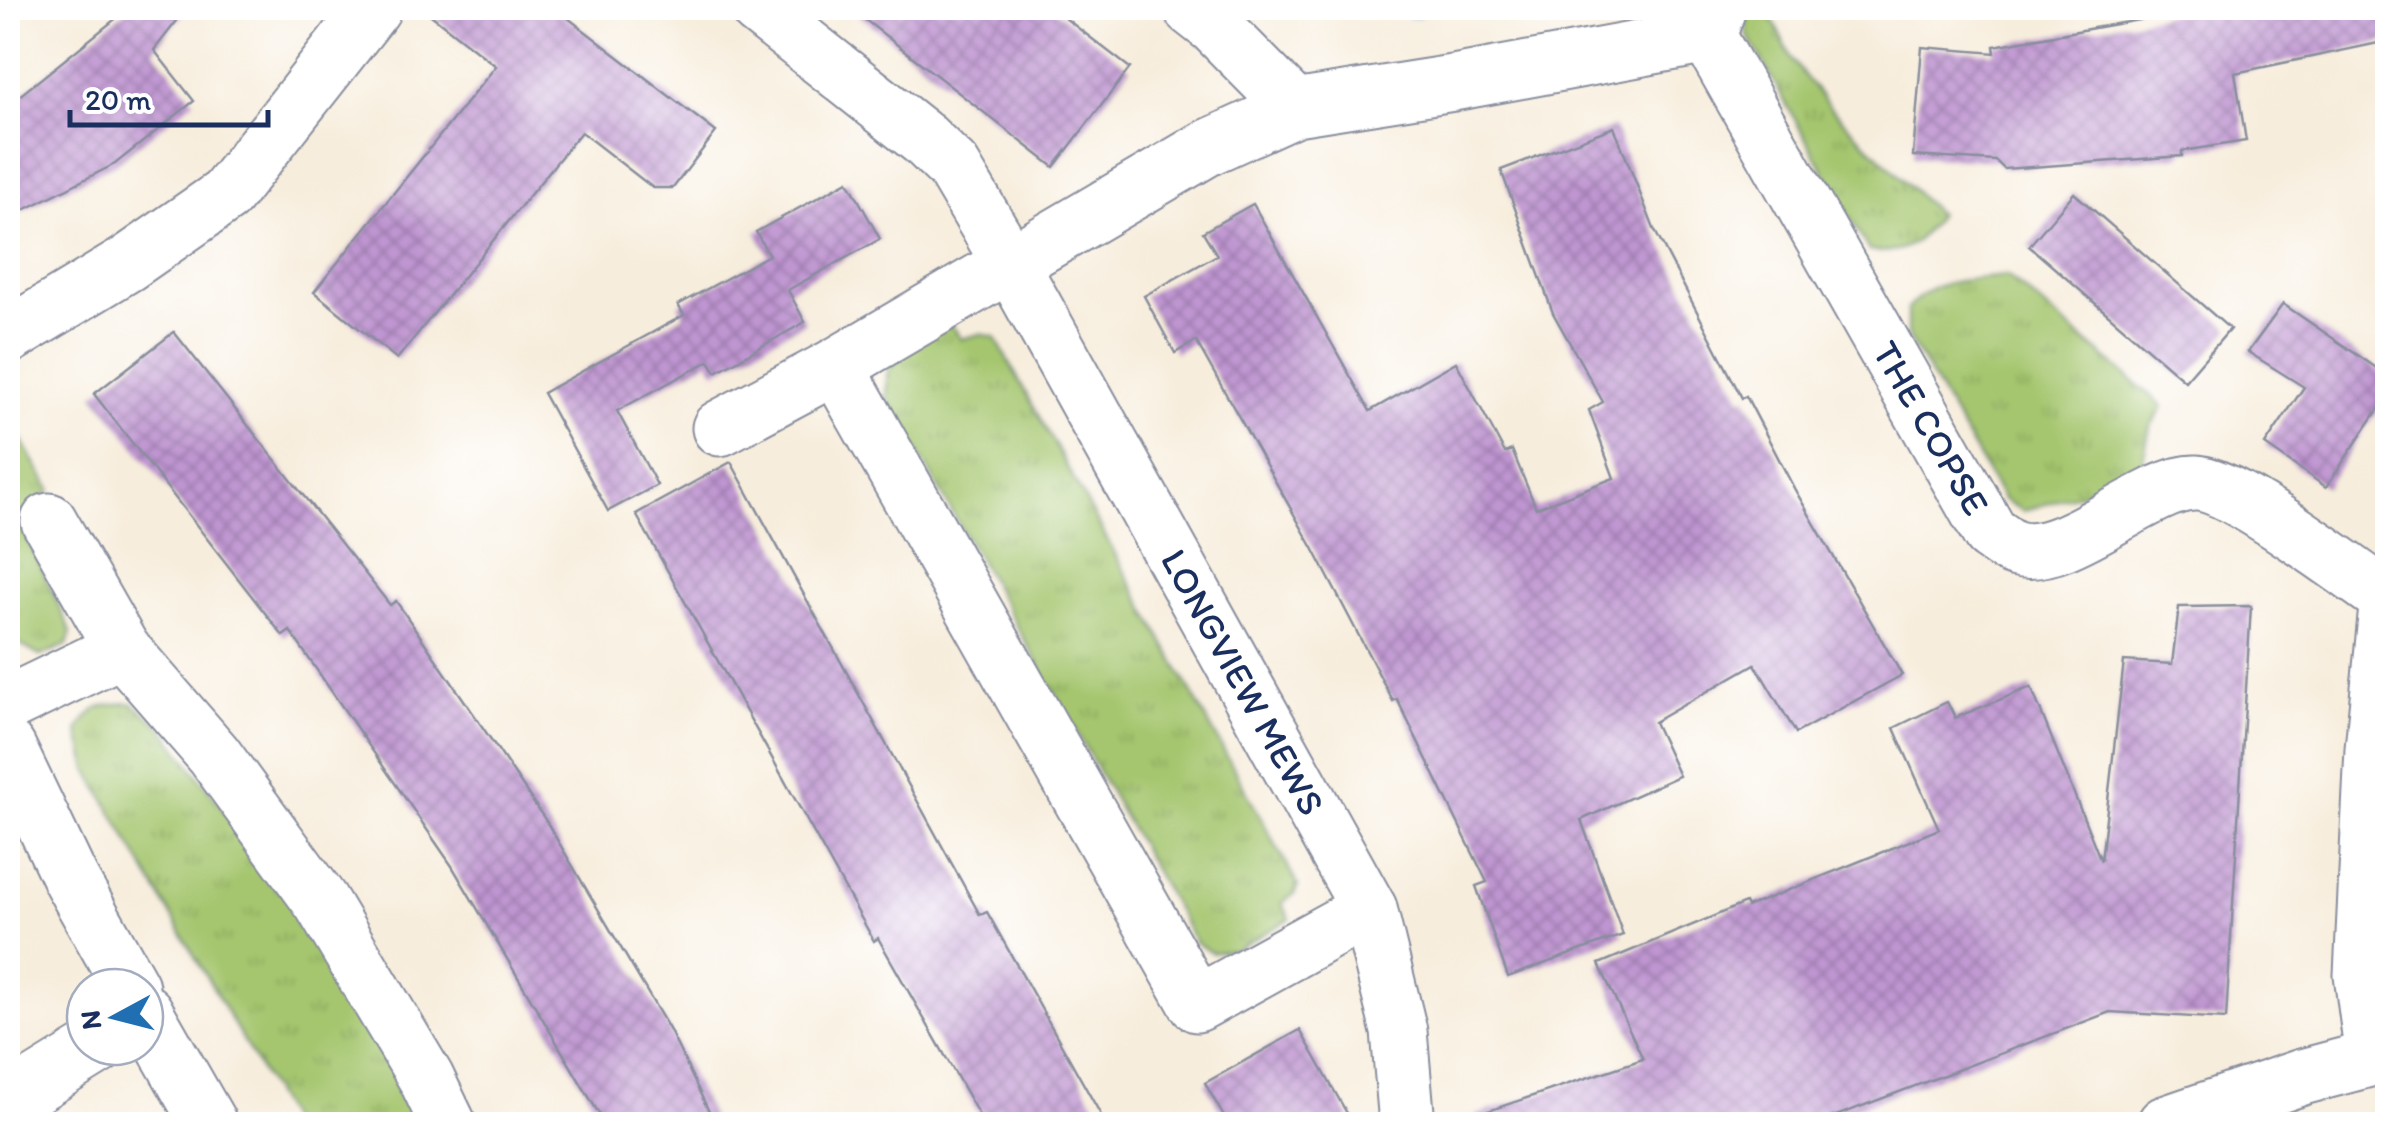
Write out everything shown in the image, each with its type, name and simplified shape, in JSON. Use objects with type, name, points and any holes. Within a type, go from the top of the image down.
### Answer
[{"type":"street","points":[[8,336],[127,264],[226,195],[373,8]]},
{"type":"street","name":"LONGVIEW MEWS","points":[[758,8],[925,140],[953,167],[1010,263],[1369,909],[1399,1030],[1407,1124]]},
{"type":"street","points":[[1190,8],[1214,26],[1295,108]]},
{"type":"street","name":"THE COPSE","points":[[720,428],[836,366],[1207,148],[1295,108],[1453,84],[1713,22],[1990,533],[2018,550],[2052,546],[2164,492],[2198,483],[2222,490],[2265,515],[2387,598]]},
{"type":"street","points":[[836,366],[1196,1004],[1369,909]]},
{"type":"street","points":[[49,521],[122,649],[214,756],[321,902],[426,1078],[448,1124]]},
{"type":"street","points":[[2166,1124],[2302,1077],[2380,1056],[2362,976],[2387,598]]},
{"type":"street","points":[[8,704],[122,649]]},
{"type":"street","points":[[8,748],[71,880],[119,967]]},
{"type":"street","points":[[165,1048],[209,1124]]},
{"type":"street","points":[[8,1102],[65,1067]]},
{"type":"green space","points":[[1746,8],[1767,8],[1792,60],[1831,109],[1938,214],[1918,240],[1902,249],[1869,251],[1747,34]]},
{"type":"green space","points":[[2007,276],[2163,406],[2150,427],[2142,464],[2121,481],[2023,511],[2003,499],[1907,335],[1907,309],[1929,291],[1952,282]]},
{"type":"green space","points":[[951,324],[961,339],[980,334],[995,337],[1298,885],[1282,903],[1290,919],[1235,950],[1212,953],[1195,942],[887,397],[887,373],[900,354]]},
{"type":"green space","points":[[8,416],[51,491],[18,517],[71,632],[67,645],[40,656],[14,641],[8,609]]},
{"type":"green space","points":[[132,703],[163,728],[304,919],[425,1124],[291,1124],[88,770],[78,730],[100,708]]},
{"type":"building","points":[[129,8],[187,8],[154,50],[194,101],[115,164],[8,218],[8,105]]},
{"type":"building","points":[[422,8],[555,8],[716,132],[673,188],[653,188],[581,132],[397,359],[314,292],[496,66]]},
{"type":"building","points":[[850,8],[1052,8],[1130,68],[1054,167]]},
{"type":"building","points":[[2205,8],[2388,8],[2388,41],[2235,73],[2246,141],[2182,151],[2182,156],[2004,169],[1996,161],[1913,156],[1922,47],[1995,53],[1994,46]]},
{"type":"building","points":[[1614,127],[1654,229],[1742,398],[1746,396],[1795,490],[1902,675],[1796,733],[1755,664],[1654,722],[1679,776],[1581,820],[1623,935],[1508,977],[1476,886],[1487,882],[1397,699],[1393,701],[1313,548],[1196,341],[1175,353],[1144,296],[1217,255],[1203,232],[1253,204],[1370,411],[1456,362],[1505,453],[1512,450],[1536,508],[1614,478],[1589,410],[1603,402],[1553,313],[1501,170]]},
{"type":"building","points":[[848,181],[880,239],[788,290],[805,322],[716,372],[709,361],[617,411],[657,485],[608,511],[543,393],[684,315],[678,305],[769,255],[756,232]]},
{"type":"building","points":[[2074,193],[2230,329],[2185,381],[2029,246]]},
{"type":"building","points":[[2283,304],[2388,376],[2388,395],[2326,487],[2265,445],[2304,387],[2248,352]]},
{"type":"building","points":[[174,332],[390,605],[396,601],[477,719],[546,821],[669,1029],[715,1124],[605,1124],[452,866],[290,631],[283,636],[94,394]]},
{"type":"building","points":[[731,462],[980,915],[987,912],[1106,1124],[984,1124],[878,938],[874,941],[636,514]]},
{"type":"building","points":[[2251,606],[2226,1019],[2110,1012],[1815,1124],[1478,1124],[1476,1115],[1643,1059],[1599,964],[1939,829],[1894,728],[1947,702],[1955,718],[2031,687],[2101,861],[2124,661],[2172,664],[2179,607]]},
{"type":"building","points":[[1300,1030],[1353,1124],[1228,1124],[1205,1083]]}]
